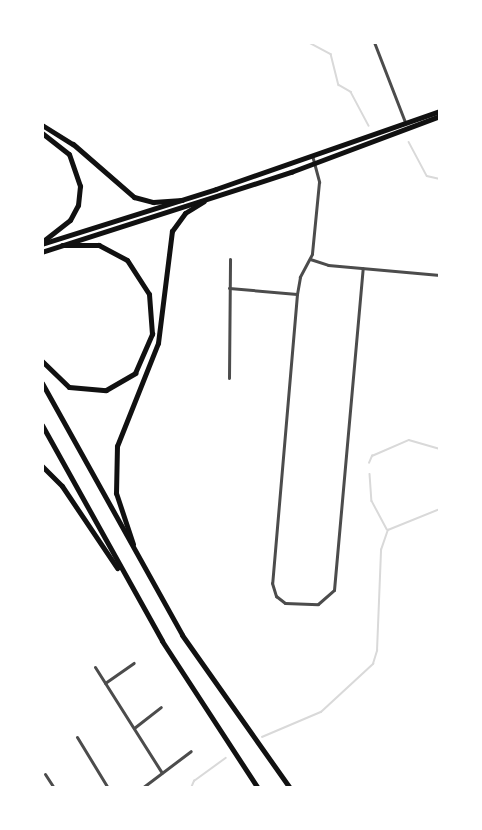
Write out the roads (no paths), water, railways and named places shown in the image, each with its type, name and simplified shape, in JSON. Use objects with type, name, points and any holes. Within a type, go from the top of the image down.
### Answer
[{"type":"highway","points":[[42,125],[73,144],[134,197],[153,202],[182,200]]},
{"type":"highway","points":[[42,134],[69,154],[80,186],[78,205],[70,220],[42,243]]},
{"type":"highway","points":[[140,562],[116,493],[117,446],[158,343],[172,231],[185,213],[204,201]]},
{"type":"highway","points":[[42,361],[55,377],[69,387],[88,392],[106,390],[135,373],[152,334],[149,294],[127,260],[99,245],[62,245]]},
{"type":"highway","points":[[42,383],[140,562],[212,681],[290,788]]},
{"type":"highway","points":[[42,424],[129,584],[190,687],[258,788]]},
{"type":"highway","points":[[42,466],[62,486],[129,584]]},
{"type":"main road","points":[[42,243],[182,200],[440,111]]},
{"type":"main road","points":[[42,252],[315,164],[440,116]]},
{"type":"street","points":[[374,42],[405,122]]},
{"type":"street","points":[[312,155],[319,182],[310,259],[300,277],[297,294],[272,583],[280,600],[308,605],[326,601],[334,590],[363,268]]},
{"type":"street","points":[[229,378],[230,259]]},
{"type":"street","points":[[310,259],[363,268],[440,275]]},
{"type":"street","points":[[229,288],[297,294]]},
{"type":"street","points":[[105,683],[134,663]]},
{"type":"street","points":[[95,667],[162,773]]},
{"type":"street","points":[[134,728],[161,707]]},
{"type":"street","points":[[77,737],[108,788]]},
{"type":"street","points":[[142,788],[191,751]]},
{"type":"street","points":[[45,774],[54,788]]},
{"type":"waterway","points":[[308,42],[331,54],[339,85],[351,92],[369,126]]},
{"type":"waterway","points":[[409,142],[427,176],[440,179]]},
{"type":"waterway","points":[[369,463],[372,456],[409,440],[440,449]]},
{"type":"waterway","points":[[370,474],[372,501],[387,529]]},
{"type":"waterway","points":[[262,737],[321,712],[373,664],[377,651],[381,550],[388,530],[440,509]]},
{"type":"waterway","points":[[191,788],[194,781],[226,758]]}]
